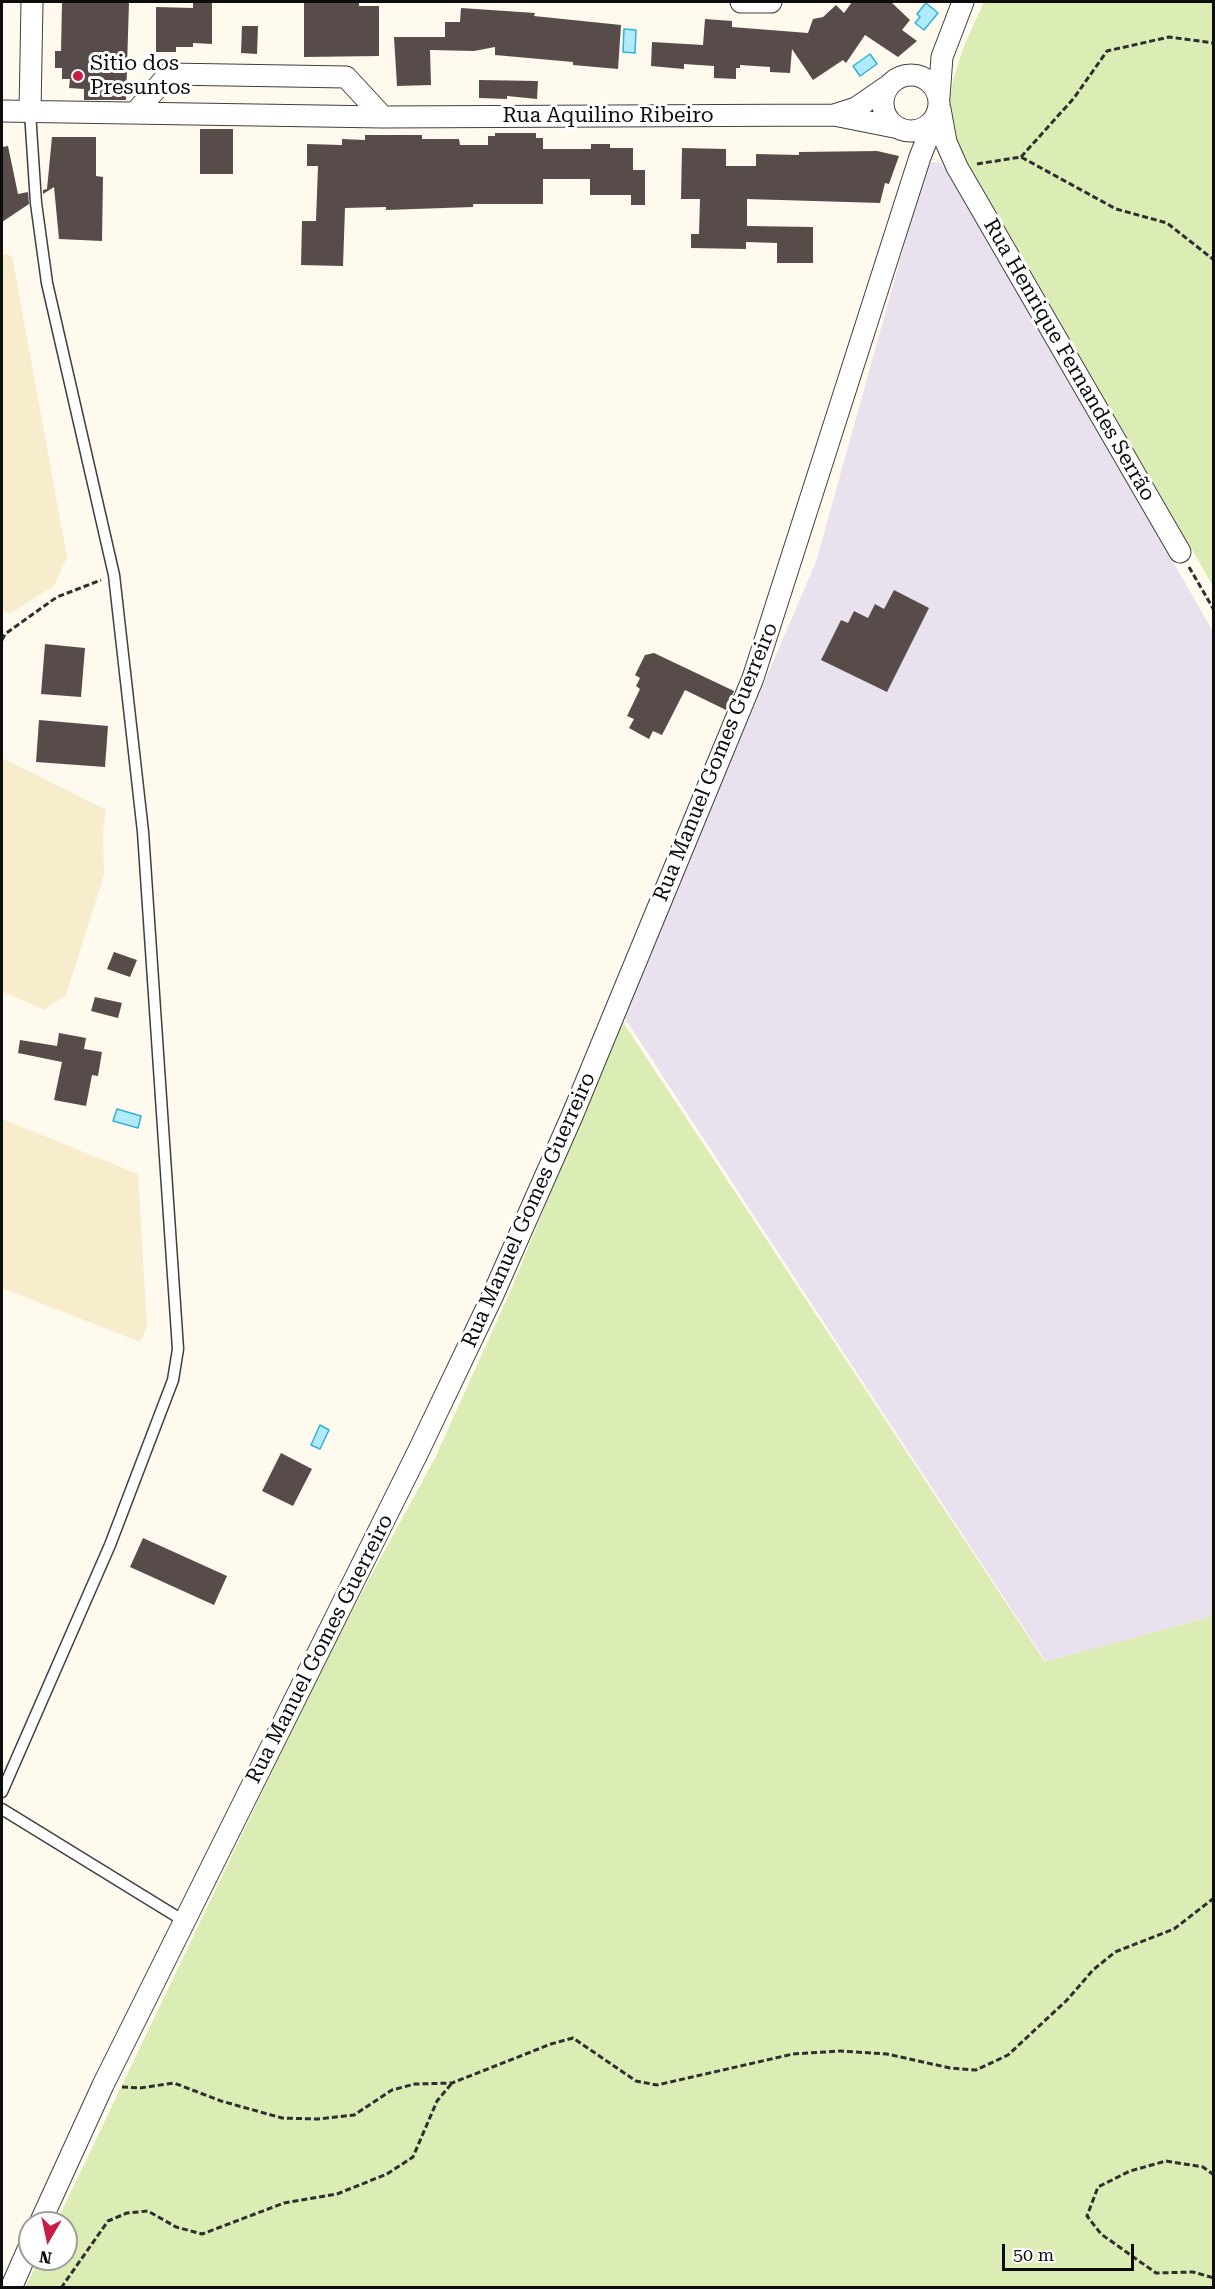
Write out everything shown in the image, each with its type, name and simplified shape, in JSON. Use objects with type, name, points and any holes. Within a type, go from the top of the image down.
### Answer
[{"type":"street","points":[[30,112],[32,2]]},
{"type":"street","points":[[741,2],[771,2]]},
{"type":"street","points":[[957,167],[941,124],[940,77],[946,42],[963,2]]},
{"type":"street","points":[[834,115],[856,108],[935,55],[946,42]]},
{"type":"street","points":[[135,113],[169,74],[181,74],[346,77],[383,117]]},
{"type":"street","points":[[917,141],[913,131],[927,127],[939,106],[930,81],[921,76],[895,81],[885,94],[884,110],[887,118],[917,141],[957,167]]},
{"type":"street","name":"Rua Aquilino Ribeiro","points":[[2,111],[383,117],[834,115]]},
{"type":"street","points":[[834,115],[917,141]]},
{"type":"street","name":"Rua Manuel Gomes Guerreiro","points":[[45,2211],[103,2085],[418,1452],[492,1297],[572,1116],[753,678],[917,141]]},
{"type":"street","name":"Rua Henrique Fernandes Serrão","points":[[957,167],[1175,551]]},
{"type":"street","points":[[11,2288],[19,2271]]},
{"type":"lane","points":[[2,1792],[110,1545],[173,1380],[178,1349],[143,832],[114,574],[47,283],[36,203],[30,112]]},
{"type":"lane","points":[[2,1809],[184,1921]]},
{"type":"path","points":[[1021,157],[1074,98],[1107,51],[1169,37],[1214,43]]},
{"type":"path","points":[[957,167],[1021,157],[1116,209],[1167,223],[1214,260]]},
{"type":"path","points":[[1175,551],[1214,610]]},
{"type":"path","points":[[2,640],[5,634],[57,597],[114,574]]},
{"type":"path","points":[[103,2085],[140,2088],[174,2083],[220,2100],[282,2118],[318,2119],[354,2115],[392,2090],[415,2084],[452,2083],[551,2044],[573,2038],[636,2081],[657,2085],[794,2054],[840,2052],[887,2054],[950,2068],[976,2070],[1008,2055],[1067,2000],[1093,1970],[1115,1952],[1174,1929],[1214,1898]]},
{"type":"path","points":[[61,2288],[108,2222],[127,2213],[148,2211],[176,2227],[202,2234],[284,2203],[338,2194],[387,2174],[413,2157],[437,2101],[452,2083]]},
{"type":"path","points":[[1214,2175],[1203,2167],[1166,2161],[1130,2171],[1098,2187],[1088,2216],[1101,2234],[1156,2273],[1193,2272],[1214,2278]]},
{"type":"shaded area","points":[[933,162],[941,163],[972,208],[1213,632],[1213,1616],[1046,1662],[622,1014],[816,562],[926,167]]},
{"type":"shaded area","points":[[2,253],[12,256],[67,557],[54,586],[11,613],[2,610]]},
{"type":"shaded area","points":[[2,758],[106,810],[103,832],[104,875],[66,995],[44,1010],[2,991]]},
{"type":"shaded area","points":[[2,1119],[138,1174],[147,1327],[140,1342],[2,1288]]},
{"type":"green space","points":[[984,2],[1213,2],[1213,586],[954,139],[949,110],[953,80],[964,46]]},
{"type":"green space","points":[[621,1019],[1045,1662],[1213,1616],[1213,2287],[25,2288],[33,2271],[78,2271],[78,2211],[62,2211],[327,1657],[435,1458],[511,1290]]},
{"type":"water","points":[[926,3],[938,13],[924,30],[915,23],[920,17],[917,14]]},
{"type":"water","points":[[624,29],[636,30],[635,53],[623,52]]},
{"type":"water","points":[[870,54],[877,64],[860,76],[853,66]]},
{"type":"water","points":[[117,1109],[141,1116],[138,1128],[113,1121]]},
{"type":"water","points":[[320,1425],[329,1430],[320,1449],[311,1445]]},
{"type":"building","points":[[62,2],[129,2],[126,100],[84,100],[84,89],[69,88],[70,79],[62,79],[62,68],[55,68],[55,51],[61,51]]},
{"type":"building","points":[[193,2],[212,2],[212,44],[193,43],[193,47],[176,47],[176,52],[156,52],[156,7],[193,8]]},
{"type":"building","points":[[852,2],[891,2],[910,20],[902,30],[917,41],[898,57],[865,35],[846,63],[843,60],[813,80],[792,49],[790,73],[770,72],[770,67],[740,65],[740,68],[736,68],[736,79],[714,78],[714,66],[684,64],[684,69],[651,66],[652,42],[703,45],[705,19],[732,21],[732,27],[808,33],[813,19],[823,17],[836,5],[844,13]]},
{"type":"building","points":[[304,3],[359,3],[359,6],[379,6],[379,56],[304,57]]},
{"type":"building","points":[[461,8],[535,13],[534,16],[621,25],[618,69],[573,65],[573,62],[495,55],[495,47],[474,51],[430,50],[431,85],[397,86],[394,37],[445,37],[445,22],[460,22]]},
{"type":"building","points":[[242,26],[258,26],[257,54],[241,53]]},
{"type":"building","points":[[479,80],[538,81],[537,99],[507,96],[507,99],[479,98]]},
{"type":"building","points":[[200,129],[233,129],[233,174],[200,174]]},
{"type":"building","points":[[495,133],[536,133],[536,138],[543,138],[543,149],[591,149],[591,144],[610,144],[610,148],[633,148],[633,170],[645,170],[645,205],[631,205],[631,195],[590,195],[590,179],[543,179],[543,204],[473,204],[473,207],[386,210],[386,207],[345,208],[343,266],[301,265],[302,221],[316,221],[318,166],[307,166],[307,144],[342,145],[342,139],[365,140],[365,135],[422,135],[422,139],[459,139],[460,145],[488,145],[488,136],[495,136]]},
{"type":"building","points":[[52,137],[96,137],[96,176],[103,177],[102,241],[59,239],[54,187],[43,194],[43,190],[47,189]]},
{"type":"building","points":[[8,146],[18,194],[28,192],[29,204],[2,222],[2,147]]},
{"type":"building","points":[[682,148],[726,149],[726,166],[756,166],[756,154],[799,155],[799,152],[877,151],[899,156],[889,184],[885,183],[880,203],[747,199],[747,226],[813,227],[813,263],[777,263],[777,243],[746,242],[746,249],[691,248],[691,234],[699,234],[700,199],[681,199]]},
{"type":"building","points":[[894,590],[929,608],[887,692],[821,660],[841,620],[848,623],[854,611],[868,618],[875,604],[884,609]]},
{"type":"building","points":[[45,644],[85,648],[81,697],[41,694]]},
{"type":"building","points":[[654,653],[734,691],[726,710],[685,690],[662,735],[653,731],[649,739],[629,728],[634,719],[627,716],[640,689],[636,686],[640,678],[635,675],[645,655]]},
{"type":"building","points":[[39,720],[108,726],[105,767],[36,762]]},
{"type":"building","points":[[114,952],[137,960],[130,977],[107,969]]},
{"type":"building","points":[[95,997],[122,1003],[118,1018],[91,1011]]},
{"type":"building","points":[[59,1033],[86,1038],[84,1049],[102,1052],[98,1076],[92,1075],[86,1106],[54,1100],[62,1062],[18,1053],[20,1040],[57,1046]]},
{"type":"building","points":[[281,1453],[312,1469],[293,1506],[262,1491]]},
{"type":"building","points":[[143,1538],[227,1576],[214,1605],[130,1567]]},
{"type":"place","name":"Sitio dos Presuntos","points":[[78,76]]}]
